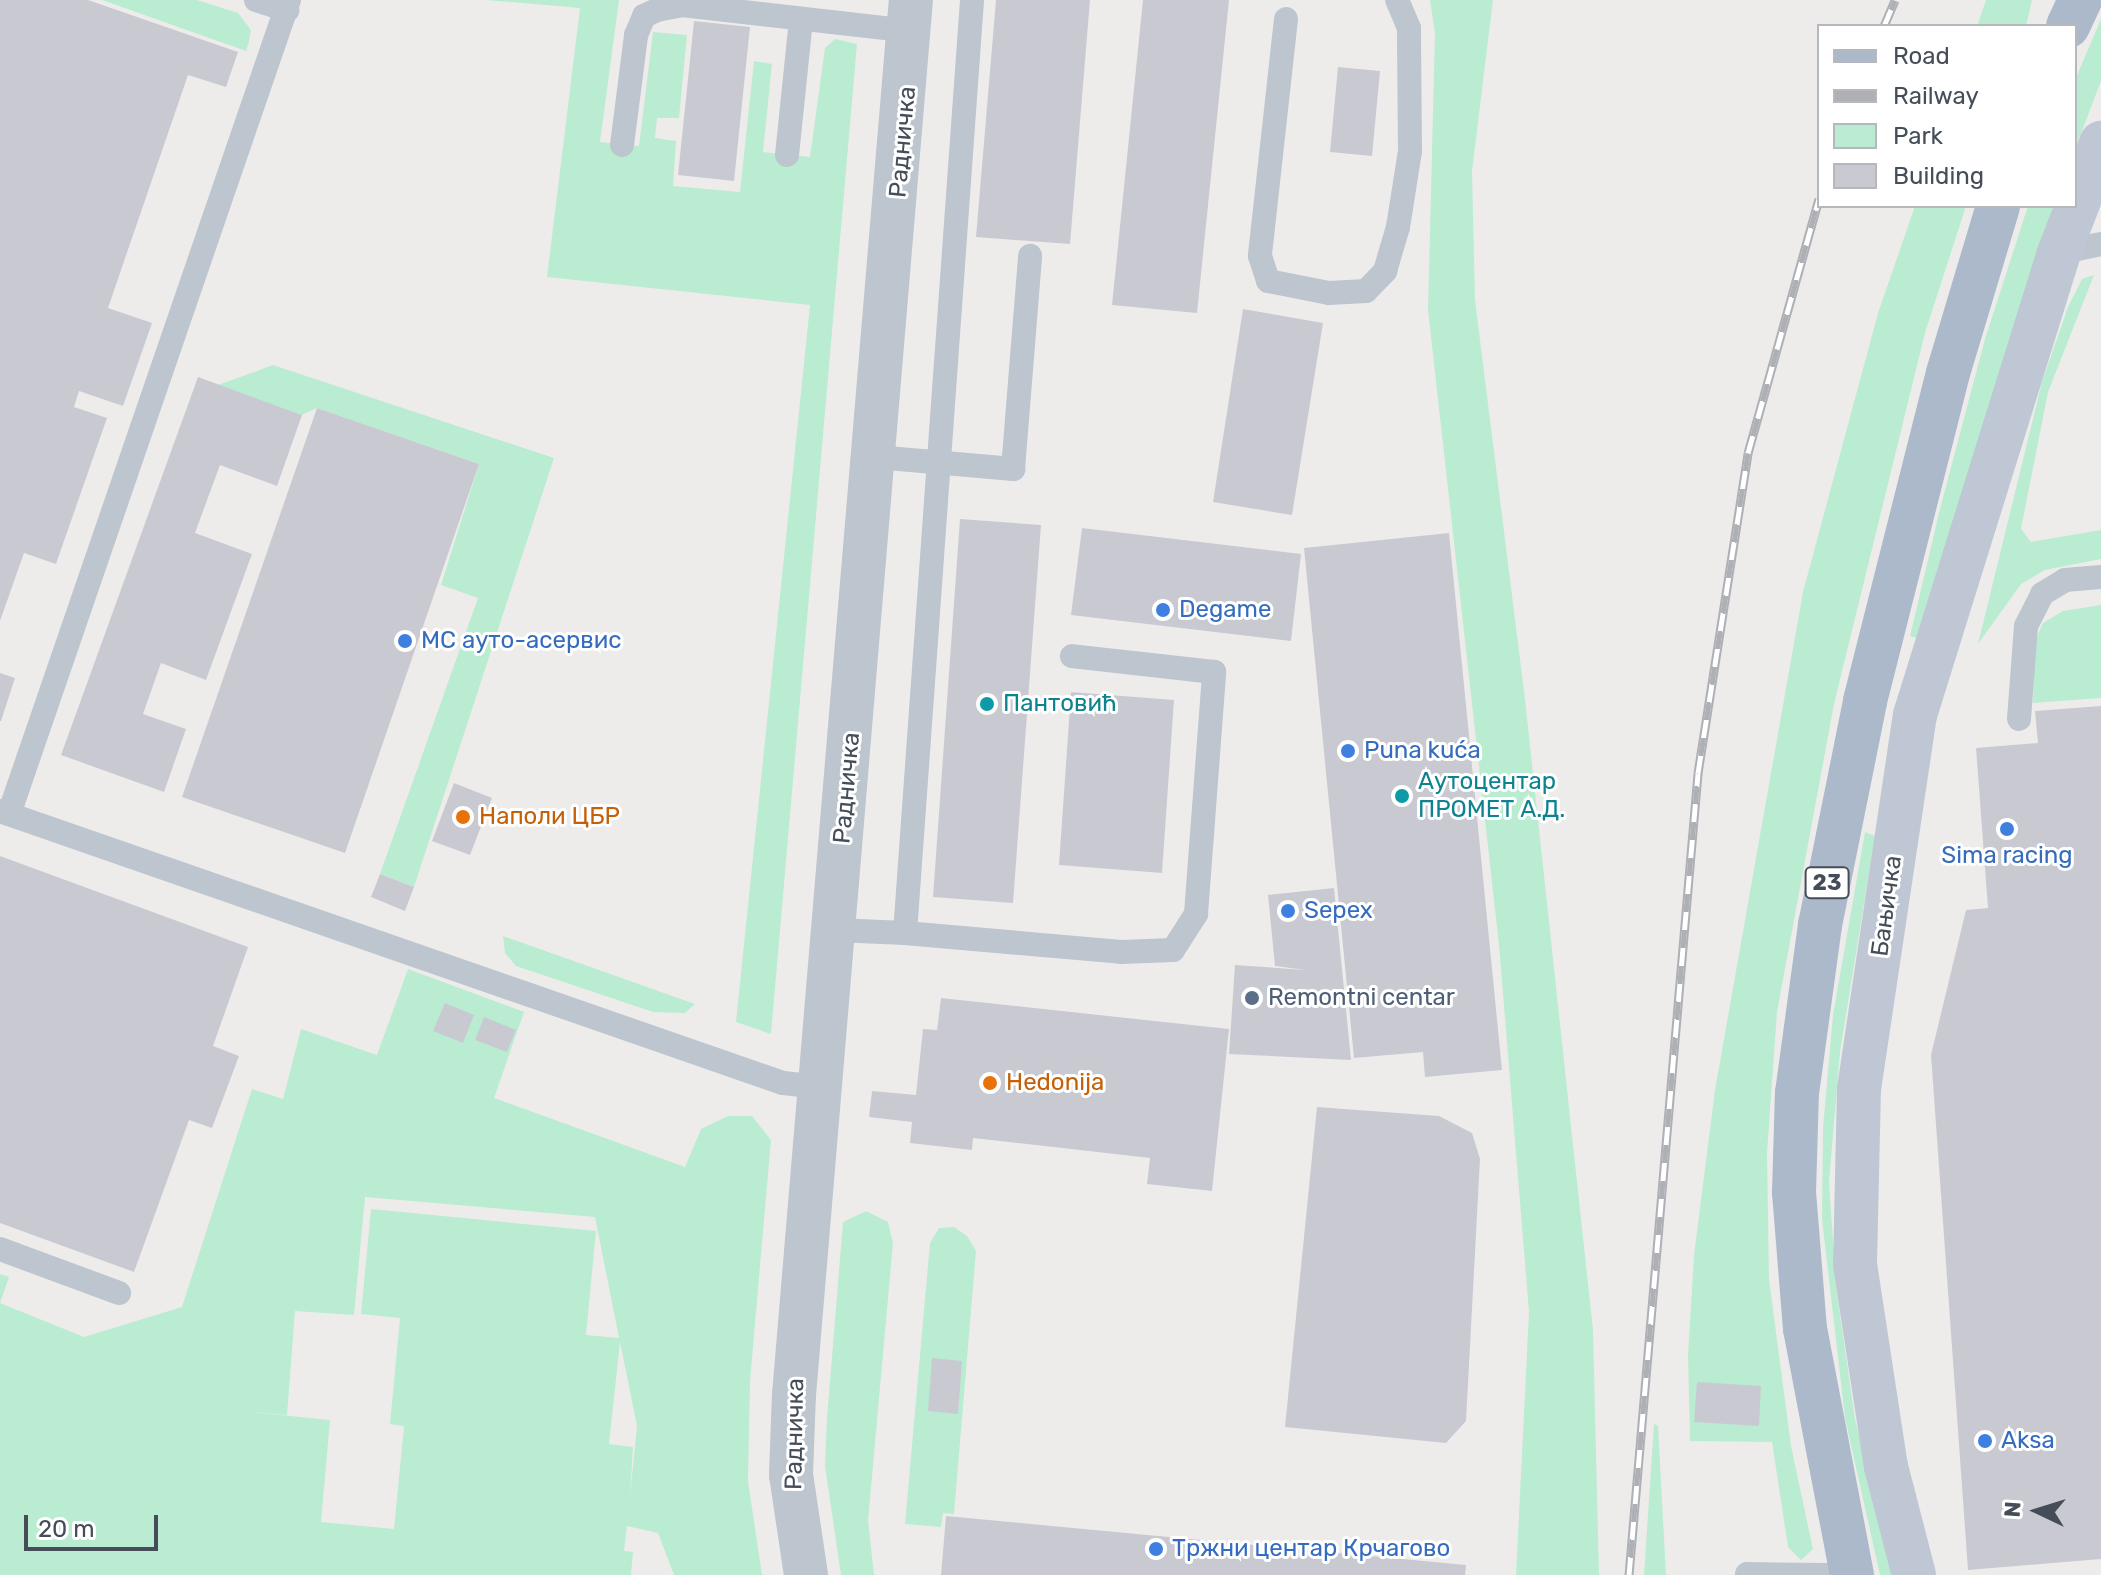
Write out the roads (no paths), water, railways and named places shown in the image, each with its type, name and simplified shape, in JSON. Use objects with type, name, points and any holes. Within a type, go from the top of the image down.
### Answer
[{"type":"main road","points":[[2069,24],[2080,0]]},
{"type":"main road","name":"23","points":[[1852,1575],[1805,1329],[1794,1192],[1798,1079],[1825,896],[1865,701],[1948,373],[1997,208]]},
{"type":"street","name":"Радничка","points":[[806,1575],[791,1475],[911,16]]},
{"type":"street","name":"Бањичка","points":[[1914,1575],[1886,1467],[1855,1264],[1859,1089],[1915,715],[2083,238],[2101,143]]},
{"type":"lane","points":[[256,0],[288,5],[5,813],[783,1083],[821,1087]]},
{"type":"lane","points":[[905,933],[972,0]]},
{"type":"lane","points":[[1286,19],[1260,256],[1268,281],[1329,293],[1366,291],[1385,271],[1398,227],[1410,151],[1409,28],[1397,0]]},
{"type":"lane","points":[[622,145],[636,35],[644,16],[682,5],[801,20],[911,16]]},
{"type":"lane","points":[[787,155],[801,20]]},
{"type":"lane","points":[[876,457],[1013,469],[1030,256]]},
{"type":"lane","points":[[2019,719],[2026,626],[2042,594],[2065,580],[2101,577]]},
{"type":"lane","points":[[835,930],[1121,952],[1173,950],[1196,914],[1214,672],[1072,656]]},
{"type":"lane","points":[[0,1249],[119,1293]]},
{"type":"lane","points":[[1747,1574],[1828,1575]]},
{"type":"railway","points":[[1885,24],[1895,0]]},
{"type":"railway","points":[[1629,1575],[1698,773],[1748,453],[1817,206]]},
{"type":"place","name":"Degame","points":[[1163,610]]},
{"type":"place","name":"МС ауто-асервис","points":[[405,641]]},
{"type":"place","name":"Пантовић","points":[[987,704]]},
{"type":"place","name":"Puna kuća","points":[[1348,751]]},
{"type":"place","name":"Аутоцентар ПРОМЕТ А.Д.","points":[[1402,796]]},
{"type":"place","name":"Наполи ЦБР","points":[[463,817]]},
{"type":"place","name":"Sima racing","points":[[2007,829]]},
{"type":"place","name":"Sepex","points":[[1288,911]]},
{"type":"place","name":"Remontni centar","points":[[1252,998]]},
{"type":"place","name":"Hedonija","points":[[990,1083]]},
{"type":"place","name":"Aksa","points":[[1985,1441]]},
{"type":"place","name":"Тржни центар Крчагово","points":[[1156,1549]]}]
